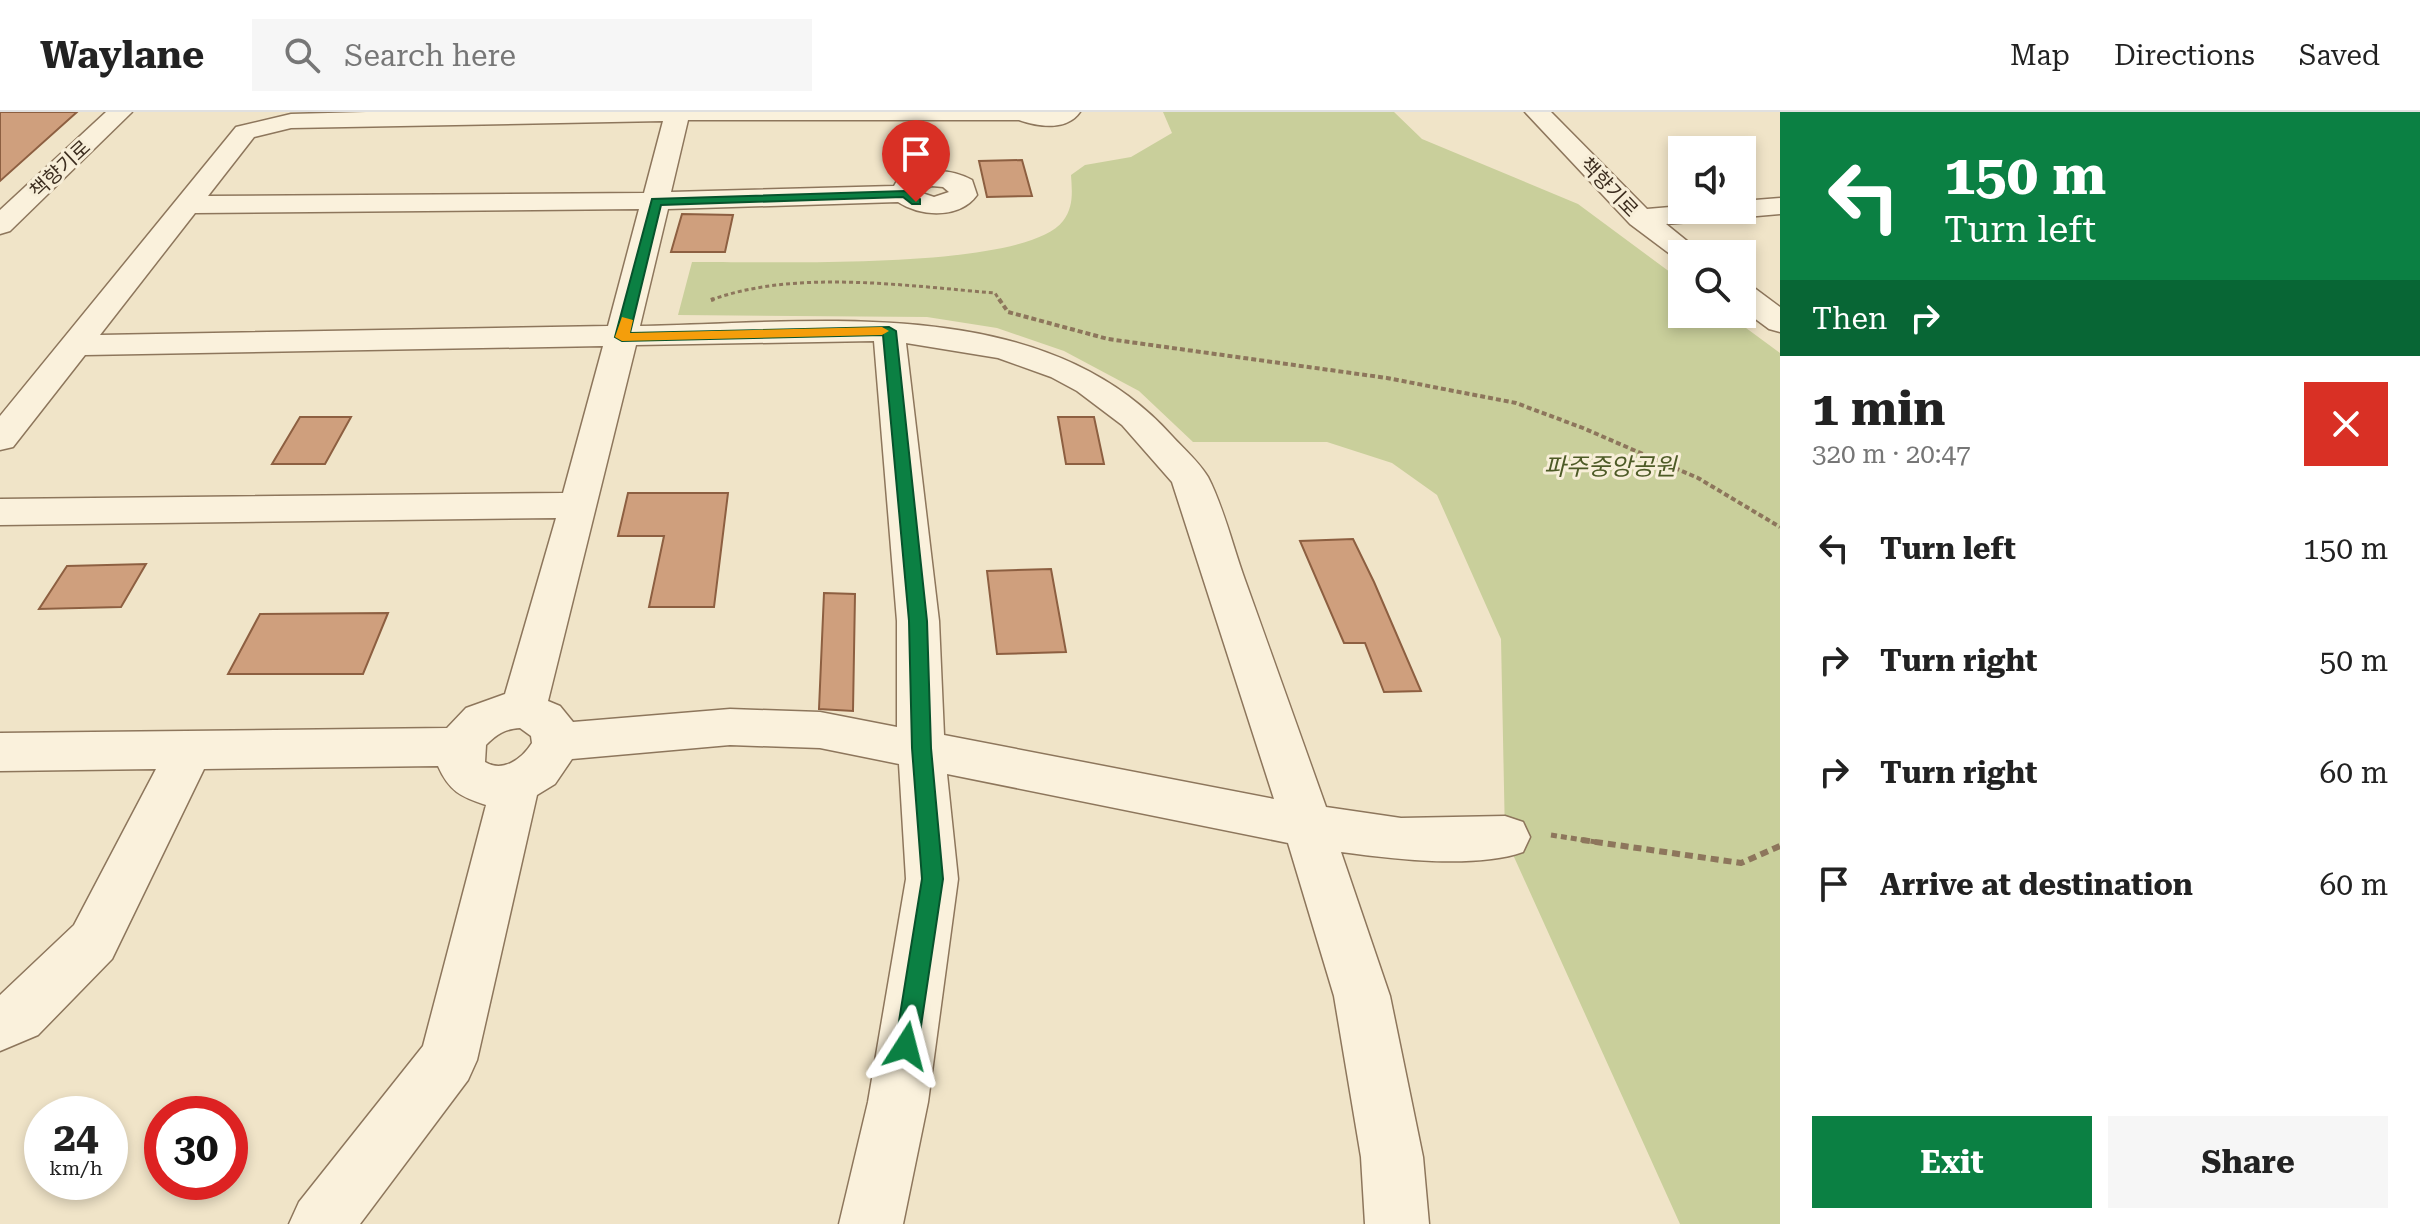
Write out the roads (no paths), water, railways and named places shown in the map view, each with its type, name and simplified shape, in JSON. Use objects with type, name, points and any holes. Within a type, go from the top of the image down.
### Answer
[{"type":"street","name":"책향기로","points":[[0,225],[120,112]]},
{"type":"street","points":[[0,439],[245,132],[291,121],[678,113],[1022,112],[1042,119],[1068,112]]},
{"type":"street","name":"책향기로","points":[[1537,112],[1640,218],[1669,240]]},
{"type":"street","points":[[678,113],[579,505],[540,726],[544,766],[516,783],[484,785],[472,779],[463,771],[461,747],[467,735],[492,716],[540,726],[820,730],[1308,826],[1401,839],[1505,837]]},
{"type":"street","points":[[186,205],[656,201],[905,194]]},
{"type":"street","points":[[1756,208],[1780,206]]},
{"type":"street","points":[[1640,218],[1668,216]]},
{"type":"street","points":[[1756,304],[1780,322]]},
{"type":"street","points":[[75,345],[889,331],[969,340],[1026,356],[1069,374],[1114,399],[1152,435],[1190,479],[1308,826],[1362,996],[1392,1157],[1397,1224]]},
{"type":"street","points":[[871,1224],[898,1102],[932,879],[921,748],[918,621],[889,331]]},
{"type":"street","points":[[0,512],[579,505]]},
{"type":"street","points":[[0,752],[461,747]]},
{"type":"street","points":[[0,1024],[18,1016],[93,942],[189,751]]},
{"type":"street","points":[[321,1224],[448,1060],[516,783]]},
{"type":"park label","name":"파주중앙공원","points":[[1610,467]]}]
